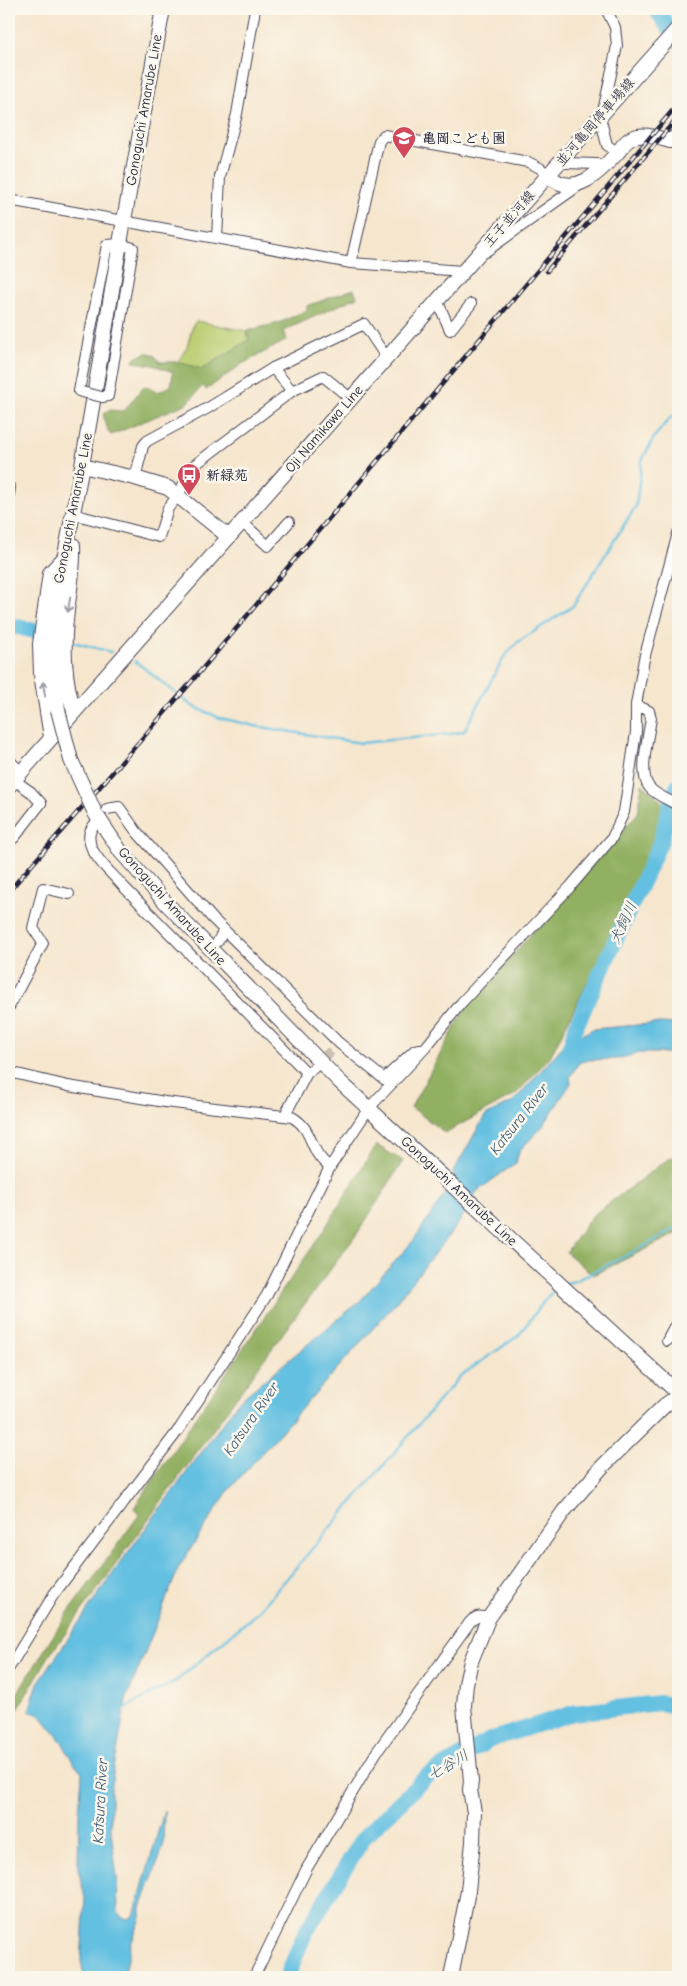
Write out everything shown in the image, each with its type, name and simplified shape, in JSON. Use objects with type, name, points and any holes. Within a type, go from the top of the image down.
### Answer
[{"type":"main road","name":"Gonoguchi Amarube Line","points":[[163,9],[124,220],[82,466],[52,623],[52,654],[58,710],[72,760],[99,815],[121,852],[166,903],[339,1081],[678,1394]]},
{"type":"main road","name":"並河亀岡停車場線","points":[[548,175],[678,28]]},
{"type":"main road","name":"Oji Namikawa Line","points":[[583,182],[604,167],[630,138],[639,136],[670,141],[678,135]]},
{"type":"main road","points":[[548,175],[562,185],[572,186],[583,182]]},
{"type":"main road","name":"王子並河線","points":[[467,267],[548,175]]},
{"type":"main road","name":"Oji Namikawa Line","points":[[15,779],[467,267]]},
{"type":"main road","points":[[82,466],[168,488],[229,537]]},
{"type":"main road","points":[[72,518],[74,567],[67,612],[66,661],[68,693],[74,711]]},
{"type":"main road","points":[[51,738],[42,674],[40,644],[50,573],[64,558]]},
{"type":"main road","points":[[451,1977],[468,1891],[474,1812],[470,1790],[471,1781],[464,1706],[471,1661],[488,1619],[564,1511],[602,1467],[678,1394]]},
{"type":"street","points":[[217,238],[220,177],[237,114],[255,9]]},
{"type":"street","points":[[606,9],[615,27],[617,46],[601,121],[607,145],[618,153]]},
{"type":"street","points":[[351,263],[379,141],[384,135],[528,162],[540,168],[548,175]]},
{"type":"street","points":[[566,163],[597,164],[604,167]]},
{"type":"street","name":"Oji Namikawa Line","points":[[467,267],[583,182]]},
{"type":"street","points":[[9,200],[351,263],[467,267]]},
{"type":"street","points":[[120,244],[133,248],[108,396],[102,397],[79,390],[107,245],[120,244]]},
{"type":"street","points":[[437,300],[450,330],[471,304]]},
{"type":"street","points":[[134,478],[143,446],[147,441],[208,408],[273,368],[364,324],[386,357]]},
{"type":"street","points":[[273,368],[292,391]]},
{"type":"street","points":[[72,518],[159,537],[168,508],[178,496],[192,467],[292,391],[323,376],[350,398]]},
{"type":"street","points":[[242,522],[268,546],[289,522]]},
{"type":"street","points":[[9,1668],[54,1594],[180,1428],[267,1296],[330,1167],[370,1108],[426,1048],[462,1002],[570,887],[612,838],[624,812],[636,732],[636,705],[644,659],[678,533]]},
{"type":"street","points":[[636,705],[649,711],[651,718],[643,771],[650,788],[678,805]]},
{"type":"street","points":[[9,760],[15,779],[41,803],[14,838]]},
{"type":"street","points":[[285,1115],[311,1070],[206,970],[100,859],[88,842],[89,830],[99,815],[119,807],[136,831],[224,930],[339,1043],[384,1079],[415,1050],[426,1048]]},
{"type":"street","points":[[9,1007],[43,943],[33,928],[43,888],[69,894]]},
{"type":"street","points":[[218,941],[224,930]]},
{"type":"street","points":[[206,970],[211,958]]},
{"type":"street","points":[[331,1050],[339,1043]]},
{"type":"street","points":[[9,1072],[68,1086],[165,1102],[234,1111],[285,1115],[299,1121],[308,1133],[314,1152],[330,1167]]},
{"type":"street","points":[[667,1341],[678,1320]]},
{"type":"street","points":[[254,1977],[307,1868],[376,1753],[470,1622],[476,1616],[488,1619]]},
{"type":"green space","points":[[354,289],[357,297],[283,331],[287,340],[242,364],[206,390],[203,385],[188,403],[111,435],[109,433],[103,415],[108,410],[125,410],[143,387],[149,387],[158,392],[171,386],[173,372],[153,365],[134,362],[133,359],[151,353],[160,362],[178,362],[202,369],[249,340],[247,331],[281,322],[307,310],[307,306]]},
{"type":"green space","points":[[196,321],[247,331],[249,340],[202,370],[178,362],[187,347],[193,325]]},
{"type":"green space","points":[[642,784],[663,803],[660,829],[613,932],[550,1057],[516,1094],[445,1133],[411,1107],[465,1009],[638,813]]},
{"type":"green space","points":[[376,1145],[403,1161],[357,1234],[49,1656],[9,1724],[9,1707],[65,1617],[139,1515],[134,1508],[324,1230]]},
{"type":"green space","points":[[678,1155],[678,1233],[593,1275],[566,1252],[592,1216],[668,1159]]},
{"type":"water","name":"Katsura River","points":[[660,1023],[678,1024],[678,1053],[639,1053],[618,1059],[584,1060],[578,1064],[570,1077],[571,1083],[543,1126],[519,1151],[516,1163],[477,1191],[460,1221],[394,1305],[228,1491],[179,1567],[126,1700],[111,1786],[111,1831],[117,1877],[118,1912],[122,1918],[128,1919],[134,1916],[164,1811],[163,1847],[141,1908],[141,1918],[131,1944],[124,1977],[84,1977],[81,1961],[85,1898],[78,1868],[82,1773],[73,1762],[62,1742],[40,1715],[29,1711],[38,1683],[112,1574],[239,1401],[360,1301],[413,1241],[455,1179],[453,1172],[485,1116],[513,1102],[565,1044],[593,1029]]},
{"type":"waterway","name":"犬飼川","points":[[656,9],[678,41]]},
{"type":"waterway","points":[[135,661],[192,706],[220,718],[255,726],[361,743],[464,731],[504,657],[518,642],[573,606],[636,506],[642,460],[655,436],[670,418],[678,413]]},
{"type":"waterway","points":[[9,625],[35,631]]},
{"type":"waterway","points":[[73,642],[111,652]]},
{"type":"waterway","name":"犬飼川","points":[[566,1060],[577,1024],[660,843],[673,796],[678,785]]},
{"type":"waterway","name":"犬飼川","points":[[673,796],[678,796]]},
{"type":"waterway","points":[[566,1283],[575,1281],[678,1227]]},
{"type":"waterway","points":[[123,1709],[176,1681],[258,1612],[460,1376],[518,1336],[548,1296],[557,1289]]},
{"type":"waterway","name":"七谷川","points":[[287,1977],[304,1935],[364,1837],[427,1776],[490,1740],[573,1713],[659,1703],[678,1706]]},
{"type":"tunnel","points":[[315,1066],[331,1051]]},
{"type":"railway","points":[[9,891],[187,687],[678,104]]},
{"type":"railway","points":[[547,271],[678,117]]},
{"type":"place","name":"亀岡こども園","points":[[404,159]]},
{"type":"place","name":"新緑苑","points":[[189,496]]}]
